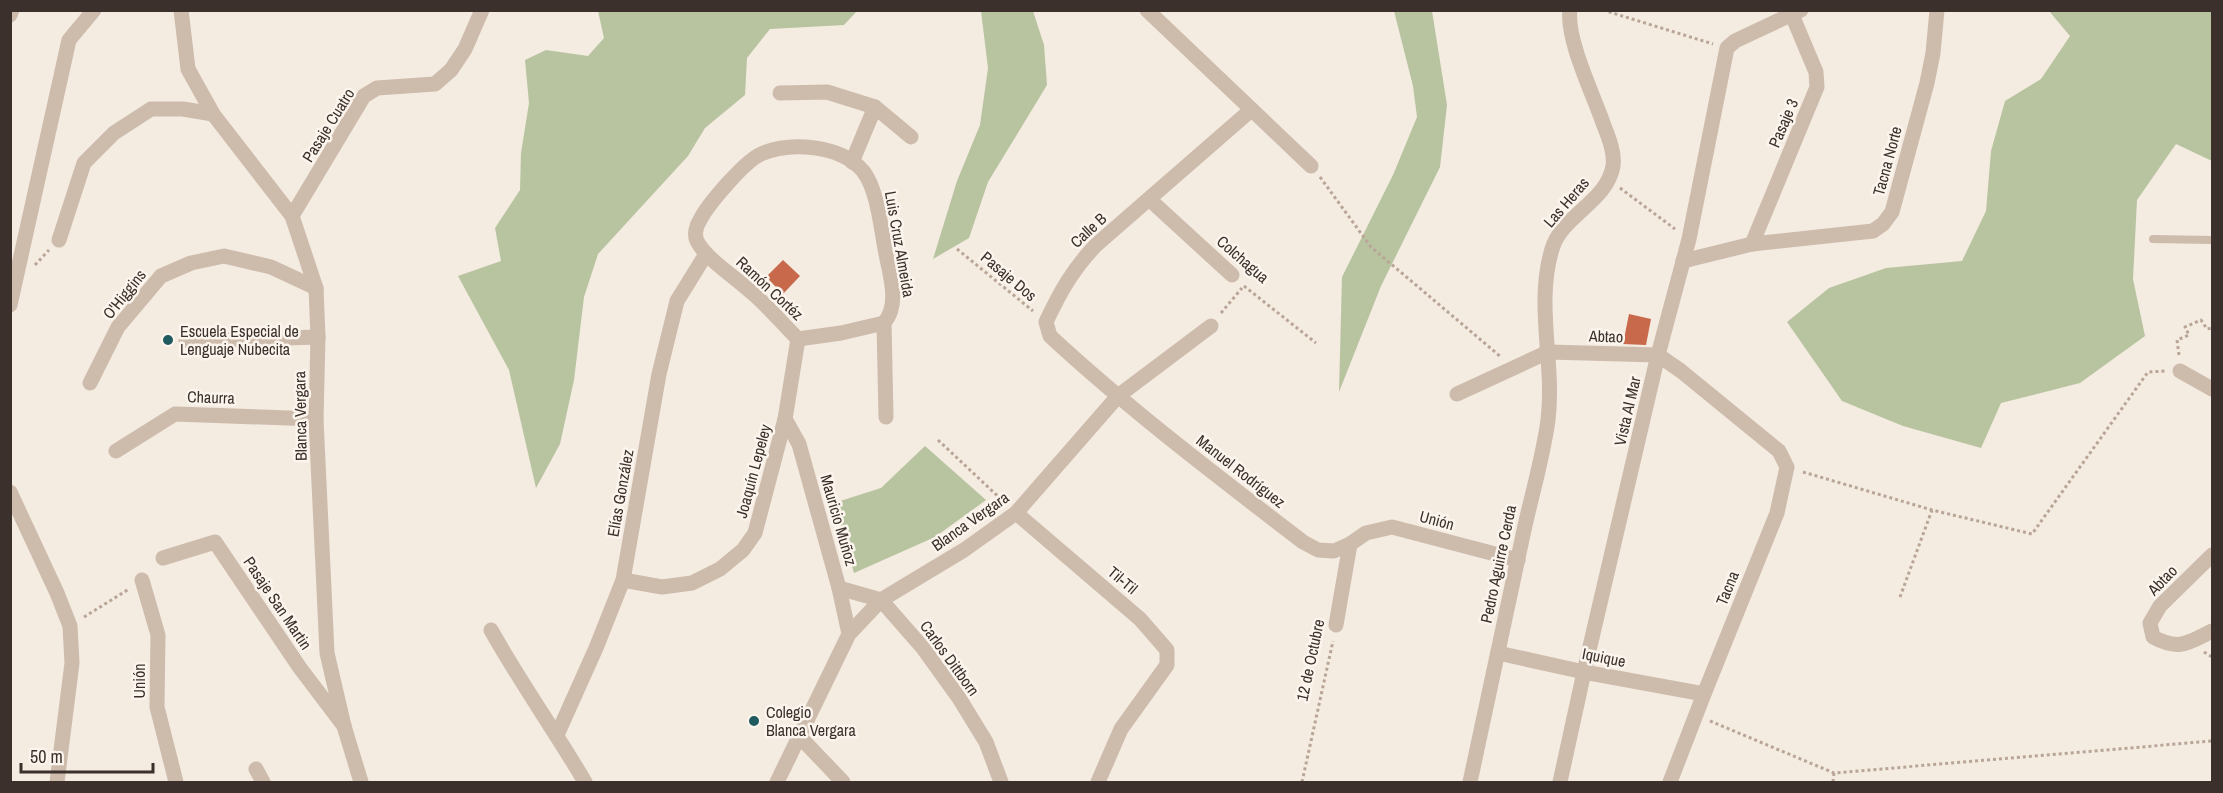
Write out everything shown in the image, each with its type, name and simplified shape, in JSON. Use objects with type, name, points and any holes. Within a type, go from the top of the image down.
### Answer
[{"type":"street","points":[[10,15],[12,10]]},
{"type":"street","points":[[10,305],[69,40],[94,10]]},
{"type":"street","name":"Blanca Vergara","points":[[181,10],[188,69],[213,114],[292,216],[316,288],[318,337],[316,419],[327,653],[344,726],[361,783]]},
{"type":"street","name":"Pasaje Cuatro","points":[[292,216],[364,96],[377,88],[435,84],[451,70],[465,49],[482,10]]},
{"type":"street","points":[[1147,10],[1311,166]]},
{"type":"street","name":"Las Heras","points":[[1548,352],[1544,306],[1553,246],[1565,226],[1609,180],[1613,165],[1613,152],[1571,31],[1570,10]]},
{"type":"street","name":"Tacna Norte","points":[[1683,261],[1752,244],[1873,231],[1883,224],[1892,212],[1927,83],[1933,53],[1937,10]]},
{"type":"street","points":[[1727,48],[1735,41],[1796,13]]},
{"type":"street","name":"Pasaje 3","points":[[1752,244],[1817,87],[1816,72],[1796,13]]},
{"type":"street","name":"Vista Al Mar","points":[[1560,783],[1658,355],[1689,239],[1727,48]]},
{"type":"street","points":[[780,93],[827,92],[875,107],[911,137]]},
{"type":"street","points":[[852,162],[875,107]]},
{"type":"street","points":[[59,240],[84,163],[114,133],[151,109],[183,109],[213,114]]},
{"type":"street","name":"Calle B","points":[[1046,322],[1077,265],[1251,110]]},
{"type":"street","name":"Luis Cruz Almeida","points":[[706,254],[696,240],[695,229],[700,219],[739,172],[760,154],[786,146],[809,146],[833,153],[852,162],[863,171],[872,189],[890,274],[894,305],[891,315],[884,323],[886,417]]},
{"type":"street","name":"Colchagua","points":[[1149,199],[1232,275]]},
{"type":"street","name":"Ramón Cortéz","points":[[706,254],[752,293],[798,339],[841,333],[884,323]]},
{"type":"street","name":"Elías González","points":[[557,735],[623,580],[659,374],[677,301],[706,254]]},
{"type":"street","name":"O'Higgins","points":[[90,383],[118,327],[161,276],[191,263],[224,256],[272,267],[316,288]]},
{"type":"street","points":[[1046,322],[1050,336],[1118,396]]},
{"type":"street","name":"Blanca Vergara","points":[[777,783],[849,634],[881,600],[964,550],[1016,513],[1118,396],[1211,326]]},
{"type":"street","points":[[186,340],[318,337]]},
{"type":"street","name":"Joaquín Lepeley","points":[[623,580],[662,586],[692,583],[720,569],[743,550],[755,533],[785,419],[798,339]]},
{"type":"street","name":"Abtao","points":[[1457,394],[1548,352],[1658,355]]},
{"type":"street","name":"Pedro Aguirre Cerda","points":[[1470,783],[1548,418],[1548,352]]},
{"type":"street","points":[[1658,355],[1742,419],[1779,451],[1787,467]]},
{"type":"street","points":[[2180,371],[2212,389]]},
{"type":"street","name":"Manuel Rodríguez","points":[[1118,396],[1303,542],[1318,549],[1334,551],[1350,544]]},
{"type":"street","name":"Chaurra","points":[[116,451],[175,414],[316,419]]},
{"type":"street","name":"Mauricio Muñoz","points":[[785,419],[799,444],[839,588],[849,634]]},
{"type":"street","name":"Tacna","points":[[1670,783],[1777,513],[1787,467]]},
{"type":"street","points":[[10,492],[70,626],[72,663],[57,783]]},
{"type":"street","name":"Til-Til","points":[[1016,513],[1140,619],[1167,650],[1167,665],[1121,729],[1098,783]]},
{"type":"street","name":"Unión","points":[[1350,544],[1366,533],[1392,527],[1518,560]]},
{"type":"street","name":"Pasaje San Martin","points":[[163,558],[216,542],[300,668],[344,726]]},
{"type":"street","name":"12 de Octubre","points":[[1336,625],[1350,544]]},
{"type":"street","name":"Abtao","points":[[2212,555],[2160,606],[2150,623],[2153,637],[2168,645],[2188,644],[2212,632]]},
{"type":"street","name":"Unión","points":[[142,580],[158,635],[157,707],[176,783]]},
{"type":"street","points":[[839,588],[881,600]]},
{"type":"street","name":"Carlos Dittborn","points":[[881,600],[923,648],[958,698],[986,742],[1001,783]]},
{"type":"street","points":[[491,630],[508,662],[557,735],[585,783]]},
{"type":"street","name":"Iquique","points":[[1498,652],[1584,672],[1704,694]]},
{"type":"street","points":[[799,736],[843,783]]},
{"type":"lane","points":[[2153,239],[2212,240]]},
{"type":"path","points":[[1603,10],[1727,48]]},
{"type":"path","points":[[1311,166],[1328,186],[1371,248],[1514,368]]},
{"type":"path","points":[[1609,180],[1689,239]]},
{"type":"path","name":"Pasaje Dos","points":[[957,249],[1046,322]]},
{"type":"path","name":"Colchagua","points":[[1232,275],[1316,343]]},
{"type":"path","points":[[1211,326],[1244,286]]},
{"type":"path","points":[[1787,467],[1932,510],[2032,534],[2148,372],[2180,371],[2177,340],[2188,335],[2185,327],[2201,321],[2206,330],[2212,328]]},
{"type":"path","points":[[938,440],[1016,513]]},
{"type":"path","points":[[1900,597],[1932,510]]},
{"type":"path","points":[[70,626],[142,580]]},
{"type":"path","name":"12 de Octubre","points":[[1302,783],[1336,625]]},
{"type":"path","points":[[1697,715],[1834,773],[2212,741]]},
{"type":"path","points":[[1833,783],[1834,773]]},
{"type":"green space","points":[[598,11],[857,11],[844,25],[770,29],[747,58],[745,95],[705,128],[688,156],[598,254],[584,297],[574,380],[560,444],[536,488],[509,370],[458,276],[501,261],[495,228],[520,190],[521,153],[529,103],[525,60],[546,50],[588,56],[604,38]]},
{"type":"green space","points":[[981,11],[1033,11],[1044,45],[1047,85],[988,182],[969,238],[933,259],[957,181],[980,125],[988,68]]},
{"type":"green space","points":[[1394,11],[1432,11],[1447,105],[1440,167],[1381,286],[1339,392],[1342,277],[1393,175],[1417,117],[1413,86]]},
{"type":"green space","points":[[2049,11],[2212,11],[2212,161],[2176,144],[2137,200],[2133,279],[2145,336],[2080,383],[2001,403],[1981,448],[1903,426],[1842,401],[1787,322],[1829,288],[1886,268],[1962,261],[1986,211],[1991,151],[2005,101],[2041,79],[2070,36]]},
{"type":"green space","points":[[925,446],[986,500],[935,537],[854,573],[834,503],[881,488]]},
{"type":"building","points":[[783,260],[800,276],[783,294],[766,277]]},
{"type":"building","points":[[1629,314],[1651,319],[1646,345],[1623,344]]},
{"type":"place","name":"Escuela Especial de Lenguaje Nubecita","points":[[168,340]]},
{"type":"place","name":"Colegio Blanca Vergara","points":[[754,721]]}]
